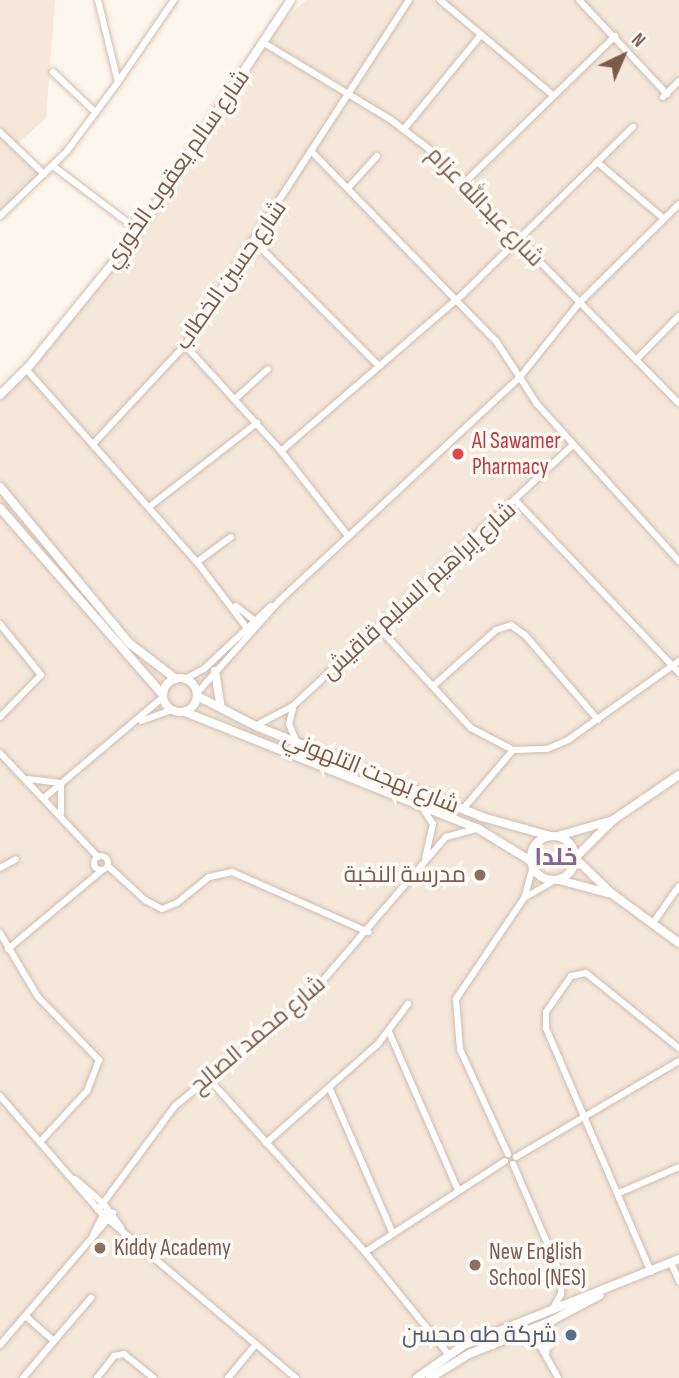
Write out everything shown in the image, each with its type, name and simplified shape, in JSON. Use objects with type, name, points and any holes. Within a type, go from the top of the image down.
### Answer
[{"type":"street","points":[[98,0],[118,82]]},
{"type":"street","points":[[0,216],[53,166],[96,113],[174,0]]},
{"type":"street","name":"شارع سالم يعقوب الخوري","points":[[0,394],[26,369],[139,231],[291,0]]},
{"type":"street","name":"شارع حسين الخطاب","points":[[94,443],[185,345],[255,243],[409,0]]},
{"type":"street","points":[[440,0],[552,95]]},
{"type":"street","points":[[579,0],[615,36],[665,96],[679,81]]},
{"type":"street","points":[[404,129],[481,35]]},
{"type":"street","points":[[464,183],[615,36]]},
{"type":"street","name":"شارع عبدالله عزام","points":[[264,43],[404,129],[464,183],[517,241],[679,403]]},
{"type":"street","points":[[53,72],[96,113]]},
{"type":"street","points":[[281,451],[456,299],[633,127]]},
{"type":"street","points":[[0,132],[44,174]]},
{"type":"street","points":[[313,153],[496,341],[520,377],[573,445],[679,561]]},
{"type":"street","points":[[348,188],[377,156]]},
{"type":"street","points":[[597,162],[663,218]]},
{"type":"street","points":[[53,166],[139,231]]},
{"type":"street","points":[[44,798],[139,722],[163,696],[167,685],[209,665],[520,377],[579,303],[679,204]]},
{"type":"street","points":[[255,243],[378,365]]},
{"type":"street","points":[[636,359],[679,316]]},
{"type":"street","points":[[185,345],[236,398],[348,536]]},
{"type":"street","points":[[26,369],[234,605],[255,622]]},
{"type":"street","points":[[236,398],[268,369]]},
{"type":"street","points":[[149,507],[257,423]]},
{"type":"street","name":"شارع إبراهيم السليم قاقيش","points":[[256,726],[275,720],[293,706],[517,502],[573,445]]},
{"type":"street","points":[[0,487],[129,643],[181,679],[197,695]]},
{"type":"street","points":[[517,502],[676,664],[679,673]]},
{"type":"street","points":[[1,510],[173,710]]},
{"type":"street","points":[[197,562],[231,537]]},
{"type":"street","points":[[234,605],[247,629]]},
{"type":"street","points":[[0,624],[41,675],[0,717]]},
{"type":"street","points":[[433,687],[496,630],[511,625],[525,635],[598,720]]},
{"type":"street","points":[[379,628],[471,728],[513,750],[547,749],[598,720],[676,664]]},
{"type":"street","points":[[139,722],[173,710],[185,712],[247,629]]},
{"type":"street","points":[[215,671],[221,707]]},
{"type":"street","name":"شارع بهجت التلهوني","points":[[197,695],[256,726],[463,809],[553,836]]},
{"type":"street","points":[[293,706],[289,724],[297,743]]},
{"type":"street","name":"شارع بهجت التلهوني","points":[[185,712],[477,828],[532,864]]},
{"type":"street","points":[[463,809],[513,750]]},
{"type":"street","points":[[0,752],[63,818],[96,859],[145,901],[162,909],[177,903],[209,877],[232,872],[368,932]]},
{"type":"street","points":[[524,898],[571,872],[576,858],[613,820],[679,775]]},
{"type":"street","points":[[23,776],[61,783]]},
{"type":"street","points":[[61,783],[63,818]]},
{"type":"street","name":"شارع محمد الصالح","points":[[419,803],[433,824],[423,863]]},
{"type":"street","points":[[546,1354],[551,1316],[561,1294],[562,1277],[460,1049],[454,1010],[460,988],[524,898],[534,848],[553,836],[613,820]]},
{"type":"street","name":"شارع محمد الصالح","points":[[103,1215],[170,1113],[208,1078],[293,1012],[368,932],[423,863],[452,833],[477,828]]},
{"type":"street","points":[[553,836],[570,843],[576,858],[611,894],[679,943]]},
{"type":"street","points":[[84,881],[96,859],[105,857],[105,868]]},
{"type":"street","points":[[0,868],[16,859]]},
{"type":"street","points":[[532,864],[541,877],[611,894]]},
{"type":"street","points":[[8,949],[84,881],[105,868]]},
{"type":"street","points":[[653,923],[679,886]]},
{"type":"street","points":[[0,933],[38,997],[99,1060],[87,1091],[42,1140]]},
{"type":"street","points":[[651,1272],[546,1028],[549,1004],[571,976],[582,973],[595,978],[679,1048]]},
{"type":"street","points":[[267,1143],[330,1089],[388,1032],[408,1004]]},
{"type":"street","points":[[388,1032],[458,1191]]},
{"type":"street","points":[[365,1252],[458,1191],[679,1061]]},
{"type":"street","points":[[208,1078],[365,1252],[451,1358]]},
{"type":"street","points":[[330,1089],[393,1234]]},
{"type":"street","points":[[0,1096],[42,1140],[103,1215],[296,1378]]},
{"type":"street","points":[[619,1194],[679,1167]]},
{"type":"street","points":[[73,1177],[108,1208],[121,1228]]},
{"type":"street","points":[[0,1345],[93,1236],[108,1208]]},
{"type":"street","points":[[417,1378],[451,1358],[675,1261],[679,1281]]},
{"type":"street","points":[[23,1378],[91,1298]]},
{"type":"street","points":[[25,1316],[54,1340]]},
{"type":"street","points":[[430,1378],[451,1358],[518,1334],[551,1316]]},
{"type":"street","points":[[518,1334],[546,1354],[557,1377]]},
{"type":"street","points":[[228,1378],[256,1344]]},
{"type":"street","points":[[97,1378],[114,1356],[124,1353],[154,1378]]},
{"type":"shaded area","points":[[0,0],[55,0],[46,118],[15,146],[39,175],[0,213]]},
{"type":"shaded area","points":[[306,0],[679,0],[679,1378],[0,1378],[0,398],[163,208],[277,27]]},
{"type":"place","name":"Al Sawamer Pharmacy","points":[[458,454]]},
{"type":"place","name":"مدرسة النخبة","points":[[480,875]]},
{"type":"place","name":"Kiddy Academy","points":[[100,1248]]},
{"type":"place","name":"New English School (NES)","points":[[475,1265]]},
{"type":"place","name":"شركة طه محسن","points":[[571,1335]]},
{"type":"district","name":"خلدا","points":[[556,858]]}]
